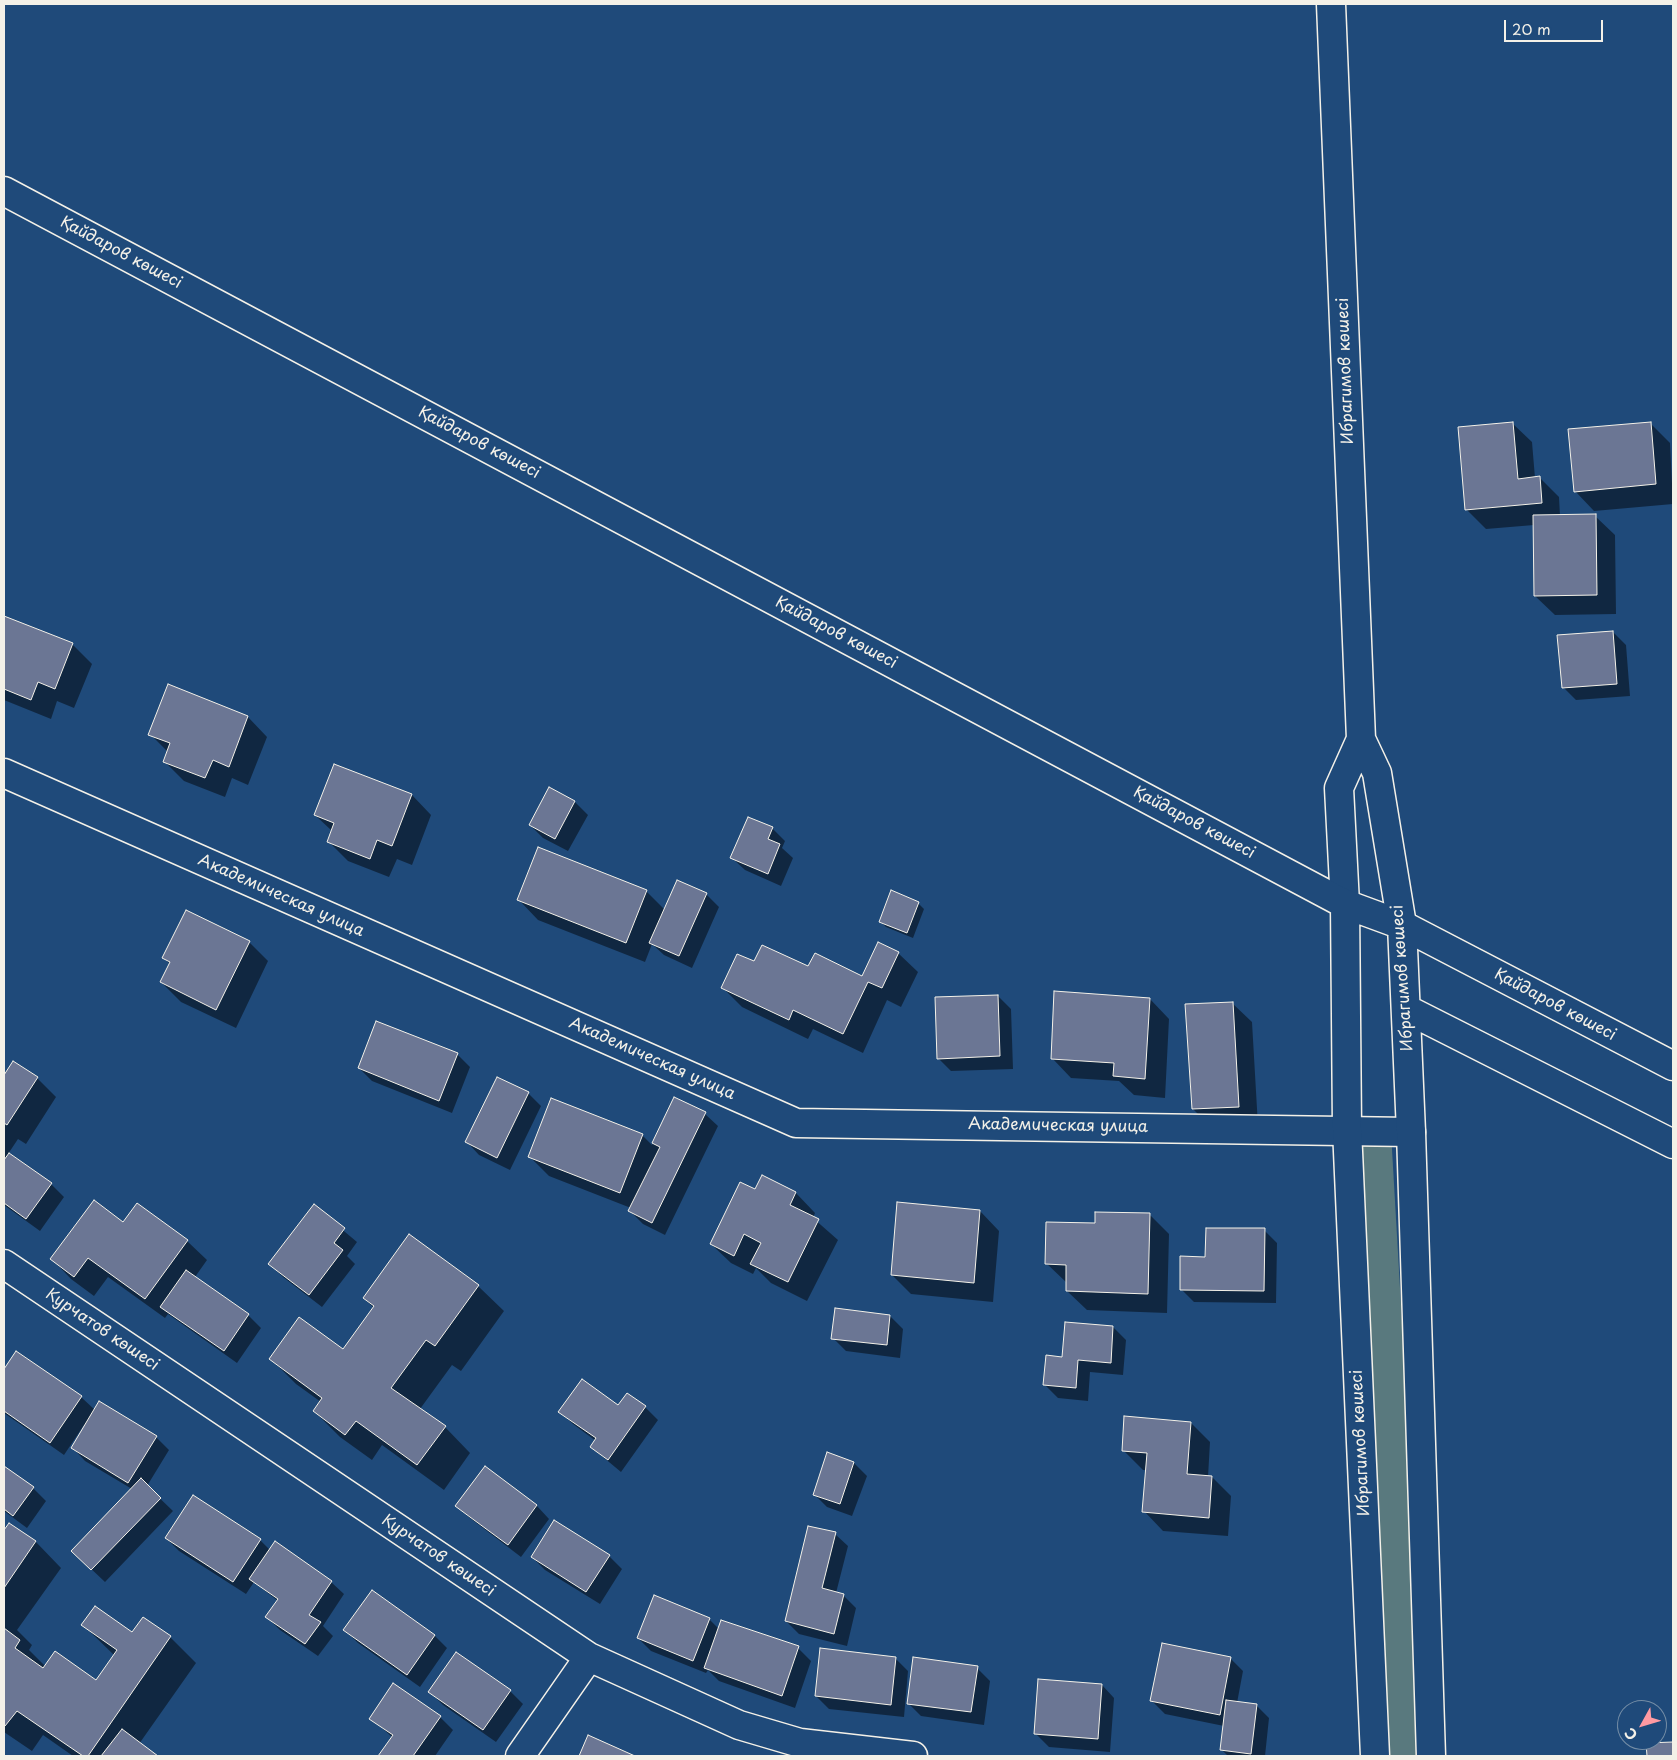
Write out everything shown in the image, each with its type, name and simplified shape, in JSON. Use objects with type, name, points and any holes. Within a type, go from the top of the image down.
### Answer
[{"type":"street","name":"Ибрагимов көшесі","points":[[1331,4],[1361,739],[1377,773],[1402,925],[1411,1132],[1431,1756]]},
{"type":"street","name":"Қайдаров көшесі","points":[[4,190],[1345,904],[1402,925],[1673,1066]]},
{"type":"street","name":"Ибрагимов көшесі","points":[[1361,739],[1339,788],[1345,904],[1347,1129],[1375,1756]]},
{"type":"street","name":"Академическая улица","points":[[4,774],[796,1123],[1347,1129]]},
{"type":"street","points":[[1406,1009],[1673,1144]]},
{"type":"street","points":[[1347,1129],[1411,1132]]},
{"type":"street","name":"Курчатов көшесі","points":[[4,1264],[589,1657],[739,1725],[800,1743],[913,1756]]},
{"type":"street","points":[[520,1756],[589,1657]]},
{"type":"green space","points":[[1391,1132],[1427,1756],[1381,1756],[1350,1133]]},
{"type":"building","points":[[1513,422],[1518,479],[1540,476],[1542,503],[1465,510],[1458,427]]},
{"type":"building","points":[[1651,422],[1656,484],[1574,492],[1568,429]]},
{"type":"building","points":[[1596,514],[1597,595],[1534,596],[1533,515]]},
{"type":"building","points":[[4,616],[73,643],[55,689],[38,682],[31,700],[4,689]]},
{"type":"building","points":[[1613,631],[1617,684],[1562,688],[1557,635]]},
{"type":"building","points":[[168,684],[248,716],[229,767],[213,760],[205,778],[163,762],[170,743],[148,735]]},
{"type":"building","points":[[334,764],[412,794],[392,846],[377,840],[370,859],[327,842],[334,823],[314,815]]},
{"type":"building","points":[[549,787],[575,801],[555,839],[529,825]]},
{"type":"building","points":[[748,817],[773,827],[768,839],[780,844],[768,874],[730,858]]},
{"type":"building","points":[[538,847],[647,890],[626,943],[517,900]]},
{"type":"building","points":[[677,880],[707,893],[679,956],[649,943]]},
{"type":"building","points":[[891,890],[919,902],[907,933],[879,922]]},
{"type":"building","points":[[186,910],[250,941],[216,1010],[160,982],[170,962],[162,958]]},
{"type":"building","points":[[878,942],[899,952],[882,988],[868,982],[843,1034],[793,1010],[789,1020],[721,988],[737,954],[754,961],[762,945],[808,966],[815,953],[862,976]]},
{"type":"building","points":[[1054,991],[1150,998],[1145,1079],[1113,1076],[1114,1063],[1051,1059]]},
{"type":"building","points":[[998,995],[1000,1056],[937,1059],[935,997]]},
{"type":"building","points":[[1233,1002],[1239,1107],[1192,1109],[1185,1004]]},
{"type":"building","points":[[376,1021],[458,1053],[439,1101],[358,1068]]},
{"type":"building","points":[[13,1061],[38,1077],[7,1125],[4,1123],[4,1075]]},
{"type":"building","points":[[497,1077],[529,1092],[497,1158],[465,1142]]},
{"type":"building","points":[[674,1097],[706,1112],[652,1223],[628,1211],[660,1147],[652,1143]]},
{"type":"building","points":[[551,1098],[643,1134],[620,1193],[528,1157]]},
{"type":"building","points":[[9,1153],[52,1183],[26,1219],[4,1203],[4,1160]]},
{"type":"building","points":[[762,1175],[796,1192],[790,1205],[819,1219],[788,1282],[750,1264],[761,1243],[744,1234],[734,1256],[710,1244],[740,1182],[755,1189]]},
{"type":"building","points":[[94,1200],[123,1222],[137,1203],[188,1240],[145,1299],[88,1258],[74,1277],[50,1259]]},
{"type":"building","points":[[897,1202],[980,1210],[974,1283],[891,1275]]},
{"type":"building","points":[[314,1204],[345,1228],[334,1243],[343,1250],[309,1295],[268,1264]]},
{"type":"building","points":[[1095,1212],[1150,1213],[1148,1294],[1066,1291],[1066,1265],[1045,1264],[1046,1222],[1095,1223]]},
{"type":"building","points":[[1206,1228],[1265,1228],[1264,1291],[1180,1290],[1180,1256],[1205,1257]]},
{"type":"building","points":[[409,1234],[479,1285],[435,1346],[426,1340],[391,1388],[446,1426],[417,1465],[356,1421],[345,1435],[313,1411],[322,1398],[269,1359],[299,1317],[343,1349],[374,1306],[363,1298]]},
{"type":"building","points":[[186,1270],[249,1314],[224,1351],[160,1307]]},
{"type":"building","points":[[835,1308],[890,1315],[887,1345],[831,1339]]},
{"type":"building","points":[[1065,1322],[1113,1326],[1111,1363],[1078,1360],[1076,1388],[1043,1385],[1046,1355],[1062,1357]]},
{"type":"building","points":[[16,1351],[82,1396],[50,1443],[4,1411],[4,1369]]},
{"type":"building","points":[[582,1379],[618,1405],[627,1393],[646,1406],[608,1460],[590,1447],[596,1438],[558,1412]]},
{"type":"building","points":[[99,1401],[157,1436],[128,1483],[71,1448]]},
{"type":"building","points":[[1124,1416],[1191,1422],[1187,1474],[1212,1476],[1209,1518],[1142,1512],[1147,1453],[1122,1451]]},
{"type":"building","points":[[827,1452],[854,1462],[840,1504],[813,1495]]},
{"type":"building","points":[[4,1466],[34,1487],[13,1516],[4,1509]]},
{"type":"building","points":[[485,1466],[537,1505],[508,1545],[455,1506]]},
{"type":"building","points":[[141,1478],[161,1498],[91,1570],[71,1551]]},
{"type":"building","points":[[193,1495],[261,1539],[233,1582],[165,1538]]},
{"type":"building","points":[[554,1520],[610,1555],[586,1592],[531,1557]]},
{"type":"building","points":[[9,1523],[36,1541],[4,1588],[4,1530]]},
{"type":"building","points":[[808,1526],[836,1532],[822,1588],[844,1594],[834,1634],[785,1621]]},
{"type":"building","points":[[275,1541],[332,1581],[309,1615],[321,1622],[305,1644],[265,1617],[278,1599],[249,1579]]},
{"type":"building","points":[[372,1590],[435,1635],[407,1675],[343,1630]]},
{"type":"building","points":[[654,1595],[710,1618],[693,1661],[637,1638]]},
{"type":"building","points":[[95,1606],[132,1632],[143,1617],[171,1636],[88,1756],[83,1756],[17,1711],[4,1725],[4,1628],[20,1640],[15,1648],[43,1668],[55,1651],[96,1680],[117,1650],[81,1625]]},
{"type":"building","points":[[721,1620],[799,1646],[782,1696],[704,1668]]},
{"type":"building","points":[[1162,1643],[1231,1657],[1220,1715],[1150,1701]]},
{"type":"building","points":[[820,1648],[896,1657],[891,1705],[815,1696]]},
{"type":"building","points":[[456,1652],[511,1690],[483,1730],[428,1692]]},
{"type":"building","points":[[913,1657],[978,1666],[971,1712],[907,1704]]},
{"type":"building","points":[[1038,1679],[1102,1684],[1098,1739],[1034,1734]]},
{"type":"building","points":[[393,1683],[441,1716],[413,1756],[378,1756],[393,1735],[369,1719]]},
{"type":"building","points":[[1226,1700],[1257,1704],[1251,1754],[1220,1750]]},
{"type":"building","points":[[122,1729],[158,1756],[101,1756]]},
{"type":"building","points":[[588,1735],[635,1756],[579,1756]]},
{"type":"building","points":[[1667,1742],[1673,1742],[1673,1756],[1647,1756],[1647,1750],[1667,1750]]}]
